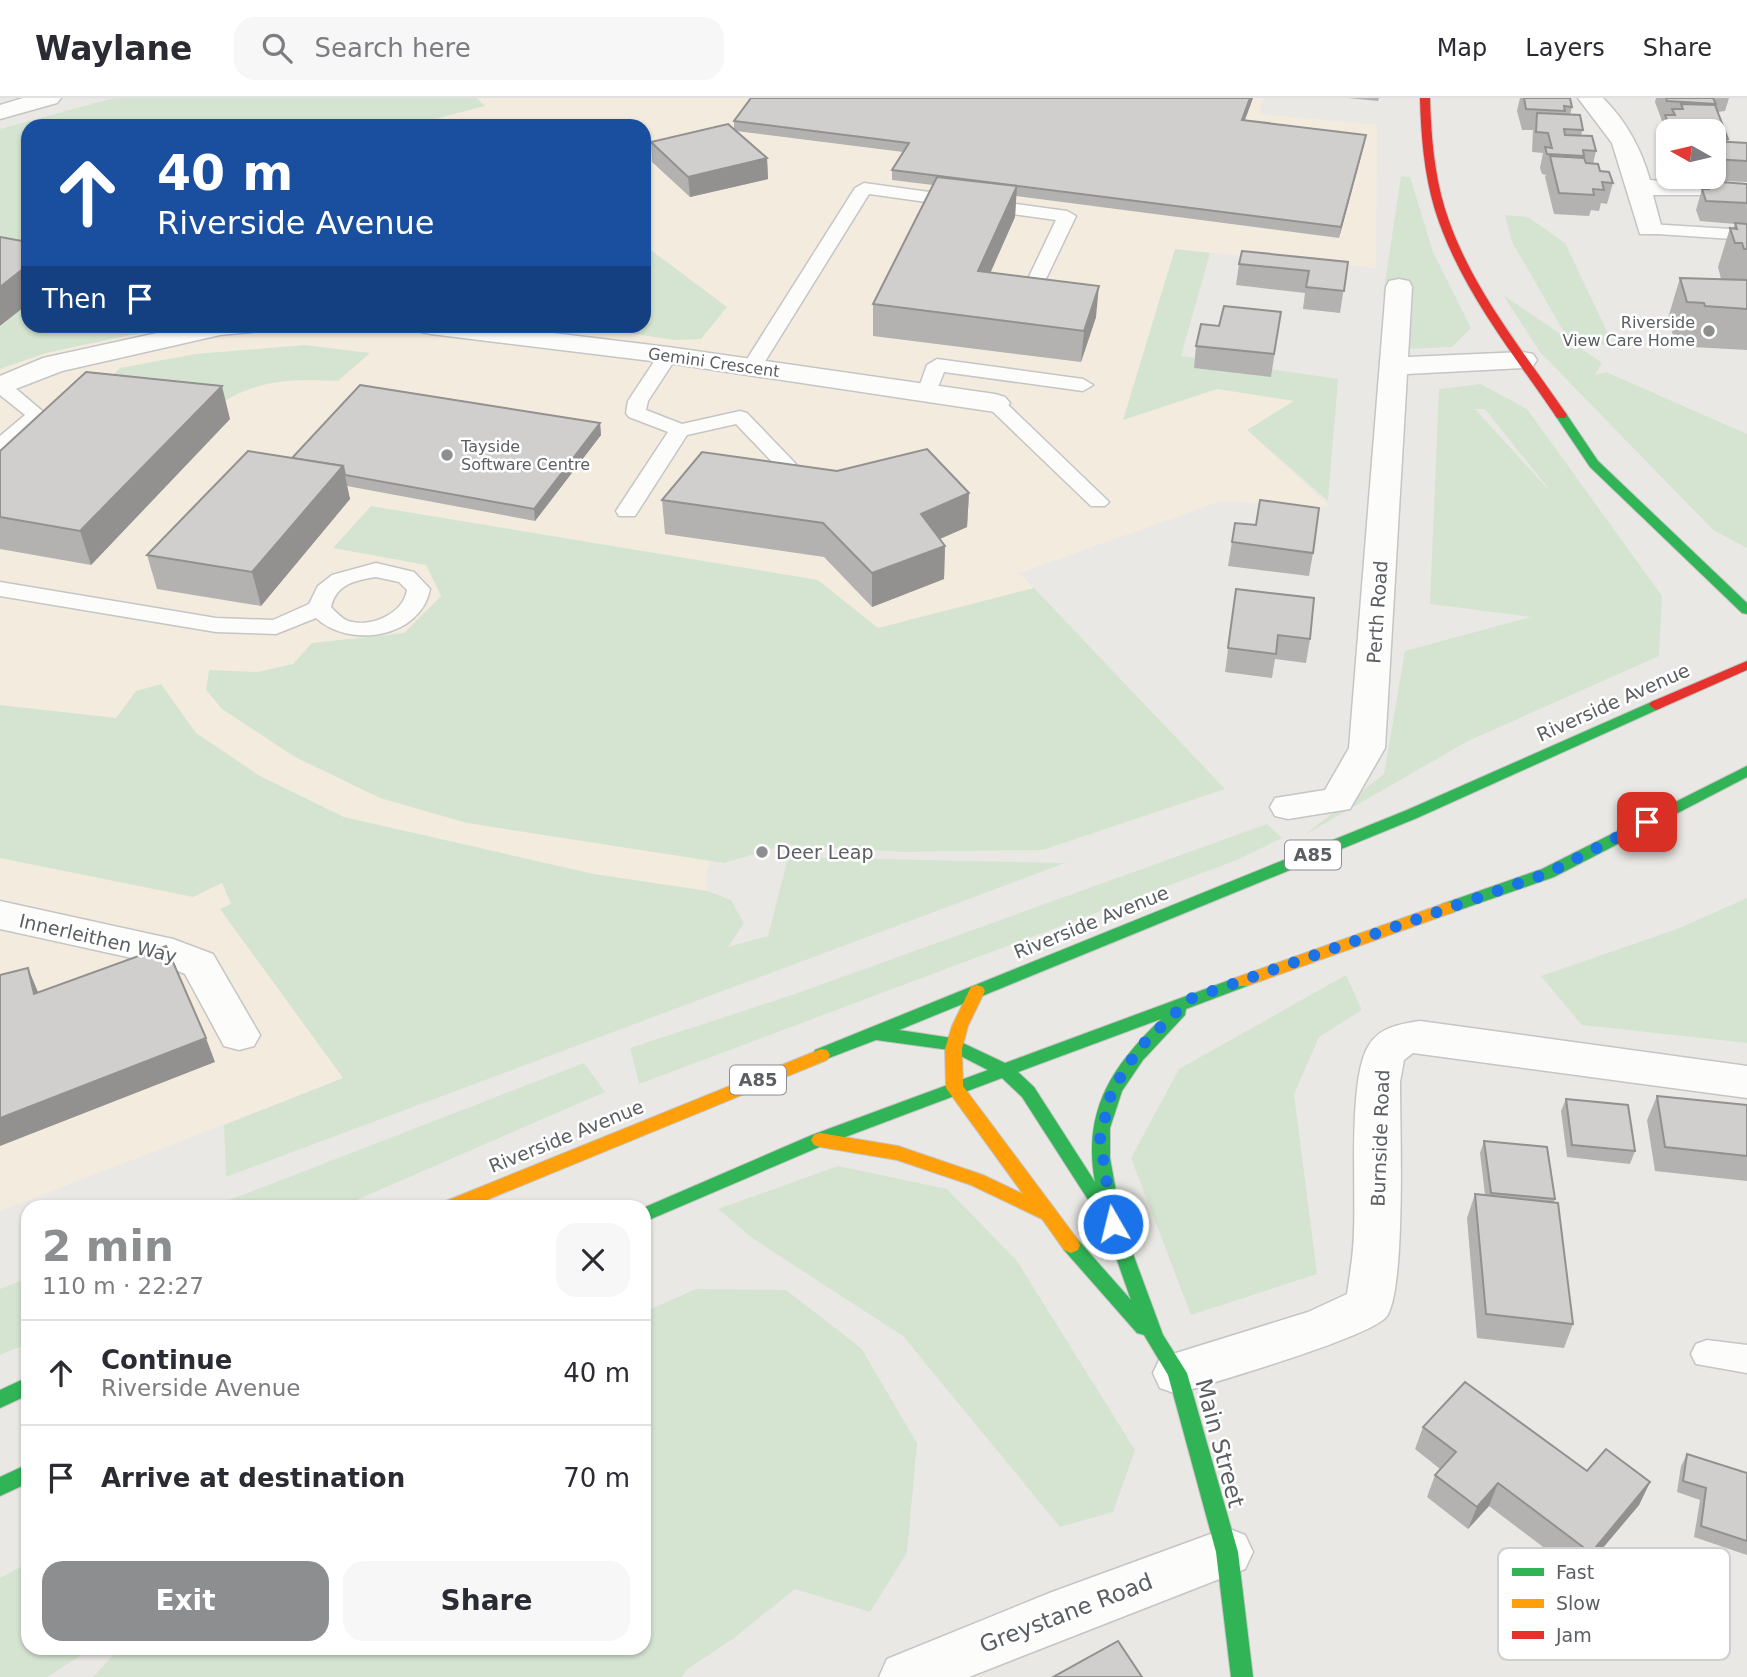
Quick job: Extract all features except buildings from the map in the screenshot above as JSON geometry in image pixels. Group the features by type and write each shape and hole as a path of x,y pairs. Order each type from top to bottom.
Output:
{"main road":[{"path":"1425,98 1427,150 1440,210 1468,276 1594,464 1747,610"},
{"name":"Riverside Avenue","path":"466,1200 1412,814 1747,665"},
{"path":"651,1211 818,1140 1190,999 1548,873 1747,771"},
{"path":"977,991 952,1044 948,1070 955,1088 1081,1259 1166,1356"},
{"path":"1113,1224 1100,1138 1112,1090 1140,1047 1190,999"},
{"name":"Main Street","path":"873,1033 952,1044 1004,1070 1028,1093 1113,1224 1166,1356 1227,1552 1242,1677"},
{"path":"818,1140 898,1153 977,1180 1048,1213"},
{"path":"0,1399 21,1390"},
{"path":"0,1487 21,1476"}],"street":[{"path":"0,112 50,98"},
{"path":"1563,100 1590,98 1611,118 1623,137 1649,229"},
{"path":"1638,187 1697,190"},
{"name":"Perth Road","path":"1288,807 1337,800 1367,748 1399,287"},
{"path":"0,386 53,364 193,333"},
{"name":"Gemini Crescent","path":"488,333 668,355 995,403"},
{"path":"1393,366 1523,360"},
{"name":"Innerleithen Way","path":"0,915 173,953 199,964 239,1035"},
{"name":"Burnside Road","path":"1166,1356 1320,1328 1369,1305 1377,1234 1379,1083 1385,1053 1401,1039 1420,1036 1746,1082"},
{"name":"Greystane Road","path":"906,1677 1052,1617 1227,1552"}],"lane":[{"path":"752,367 864,188 1067,216 1035,284"},
{"path":"1649,229 1747,235"},
{"path":"668,355 638,401 636,413 680,430 740,417 787,466"},
{"path":"927,393 937,365 1083,385"},
{"path":"0,386 37,415 0,447"},
{"path":"995,403 1098,502"},
{"path":"627,512 680,430"},
{"path":"0,589 216,625 276,627 319,608"},
{"path":"1707,1354 1747,1359"}],"shaded area":[{"path":"177,98 1263,98 1259,114 1377,125 1376,268 1175,249 1137,374 1337,398 1247,430 1330,507 1221,501 1019,573 1225,789 1043,850 903,852 786,845 724,863 711,861 705,877 708,890 731,900 744,923 28,1200 21,1200 21,1203 0,1211 0,148 21,142 21,333 651,333 651,119 99,119"}],"green space":[{"path":"114,98 477,98 485,106 435,119 37,119"},
{"path":"21,123 21,270 0,266 0,129"},
{"path":"1401,176 1410,177 1433,252 1471,328 1452,347 1408,349 1410,302 1383,296"},
{"path":"1505,215 1528,217 1565,243 1614,346 1569,340 1602,363 1595,375 1606,372 1747,434 1747,548 1713,530 1540,352 1503,295 1568,339 1512,242"},
{"path":"1175,249 1210,253 1181,356 1338,379 1328,501 1247,430 1294,401 1217,389 1123,420"},
{"path":"651,250 727,307 701,339 675,340 628,333 651,333"},
{"path":"21,310 21,333 140,333 46,353 0,369 0,327"},
{"path":"305,345 370,353 338,381 286,381 256,387 209,410 99,388 120,368 195,354"},
{"path":"1481,384 1527,409 1662,596 1659,656 1468,741 1303,836 1384,774 1405,651 1531,617 1430,604 1439,389","holes":["1475,409 1485,409 1548,488"]},
{"path":"371,506 818,580 878,628 1034,588 1225,789 1043,850 903,852 786,845 724,863 467,823 380,798 295,757 222,709 206,690 209,670 257,672 293,664 312,643 404,633 441,596 426,565 333,548"},
{"path":"161,684 196,733 260,776 344,817 594,874 708,891 731,900 744,923 728,947 768,936 788,857 1064,863 1198,813 226,1177 224,1125 343,1078 220,909 231,904 222,883 193,897 0,858 0,705 116,718 136,691"},
{"path":"1267,824 1282,838 1237,860 639,1084 630,1048 792,995"},
{"path":"1747,898 1747,1043 1582,1025 1541,976 1677,929"},
{"path":"1346,975 1362,1010 1319,1037 1294,1094 1317,1274 1191,1315 1131,1158 1179,1069"},
{"path":"584,1063 605,1092 356,1200 229,1200"},
{"path":"838,1166 947,1189 1017,1261 1135,1450 1113,1512 1060,1527 903,1336 755,1240 718,1209"},
{"path":"21,1281 21,1346 0,1355 0,1289"},
{"path":"696,1289 786,1290 861,1348 917,1443 907,1553 870,1612 795,1589 734,1638 686,1670 682,1677 93,1677 113,1655 651,1655 651,1309"},
{"path":"21,1567 21,1655 82,1655 47,1677 0,1677 0,1578"}],"traffic: fast":[{"path":"1561,415 1594,464 1747,610"},
{"path":"821,1055 1412,814 1656,705"},
{"path":"1448,908 1548,873 1747,771"},
{"path":"651,1212 818,1140 1241,982"},
{"path":"1113,1224 1100,1149 1106,1108 1124,1072 1150,1040 1179,1011"},
{"path":"873,1033 952,1044 1004,1070 1028,1092 1113,1224 1155,1338 1177,1373 1227,1552 1242,1677"},
{"path":"1071,1245 1144,1327"},
{"path":"0,1399 21,1389"},
{"path":"0,1487 21,1476"}],"traffic: slow":[{"path":"1241,982 1448,908"},
{"path":"977,991 960,1026 953,1049 952,1075 955,1088 1071,1245"},
{"path":"467,1200 821,1055"},
{"path":"820,1140 898,1153 977,1180 1048,1214"}],"traffic: jam":[{"path":"1425,98 1431,168 1436,195 1450,237 1462,264 1493,316 1561,415"},
{"path":"1656,705 1747,665"}],"place":[{"name":"Riverside View Care Home","path":"1709,331"},
{"name":"Tayside Software Centre","path":"447,455"},
{"name":"Deer Leap","path":"762,852"}],"route":[{"path":"1113,1224 1100,1138 1112,1090 1140,1047 1190,999 1548,873 1647,822"}]}
